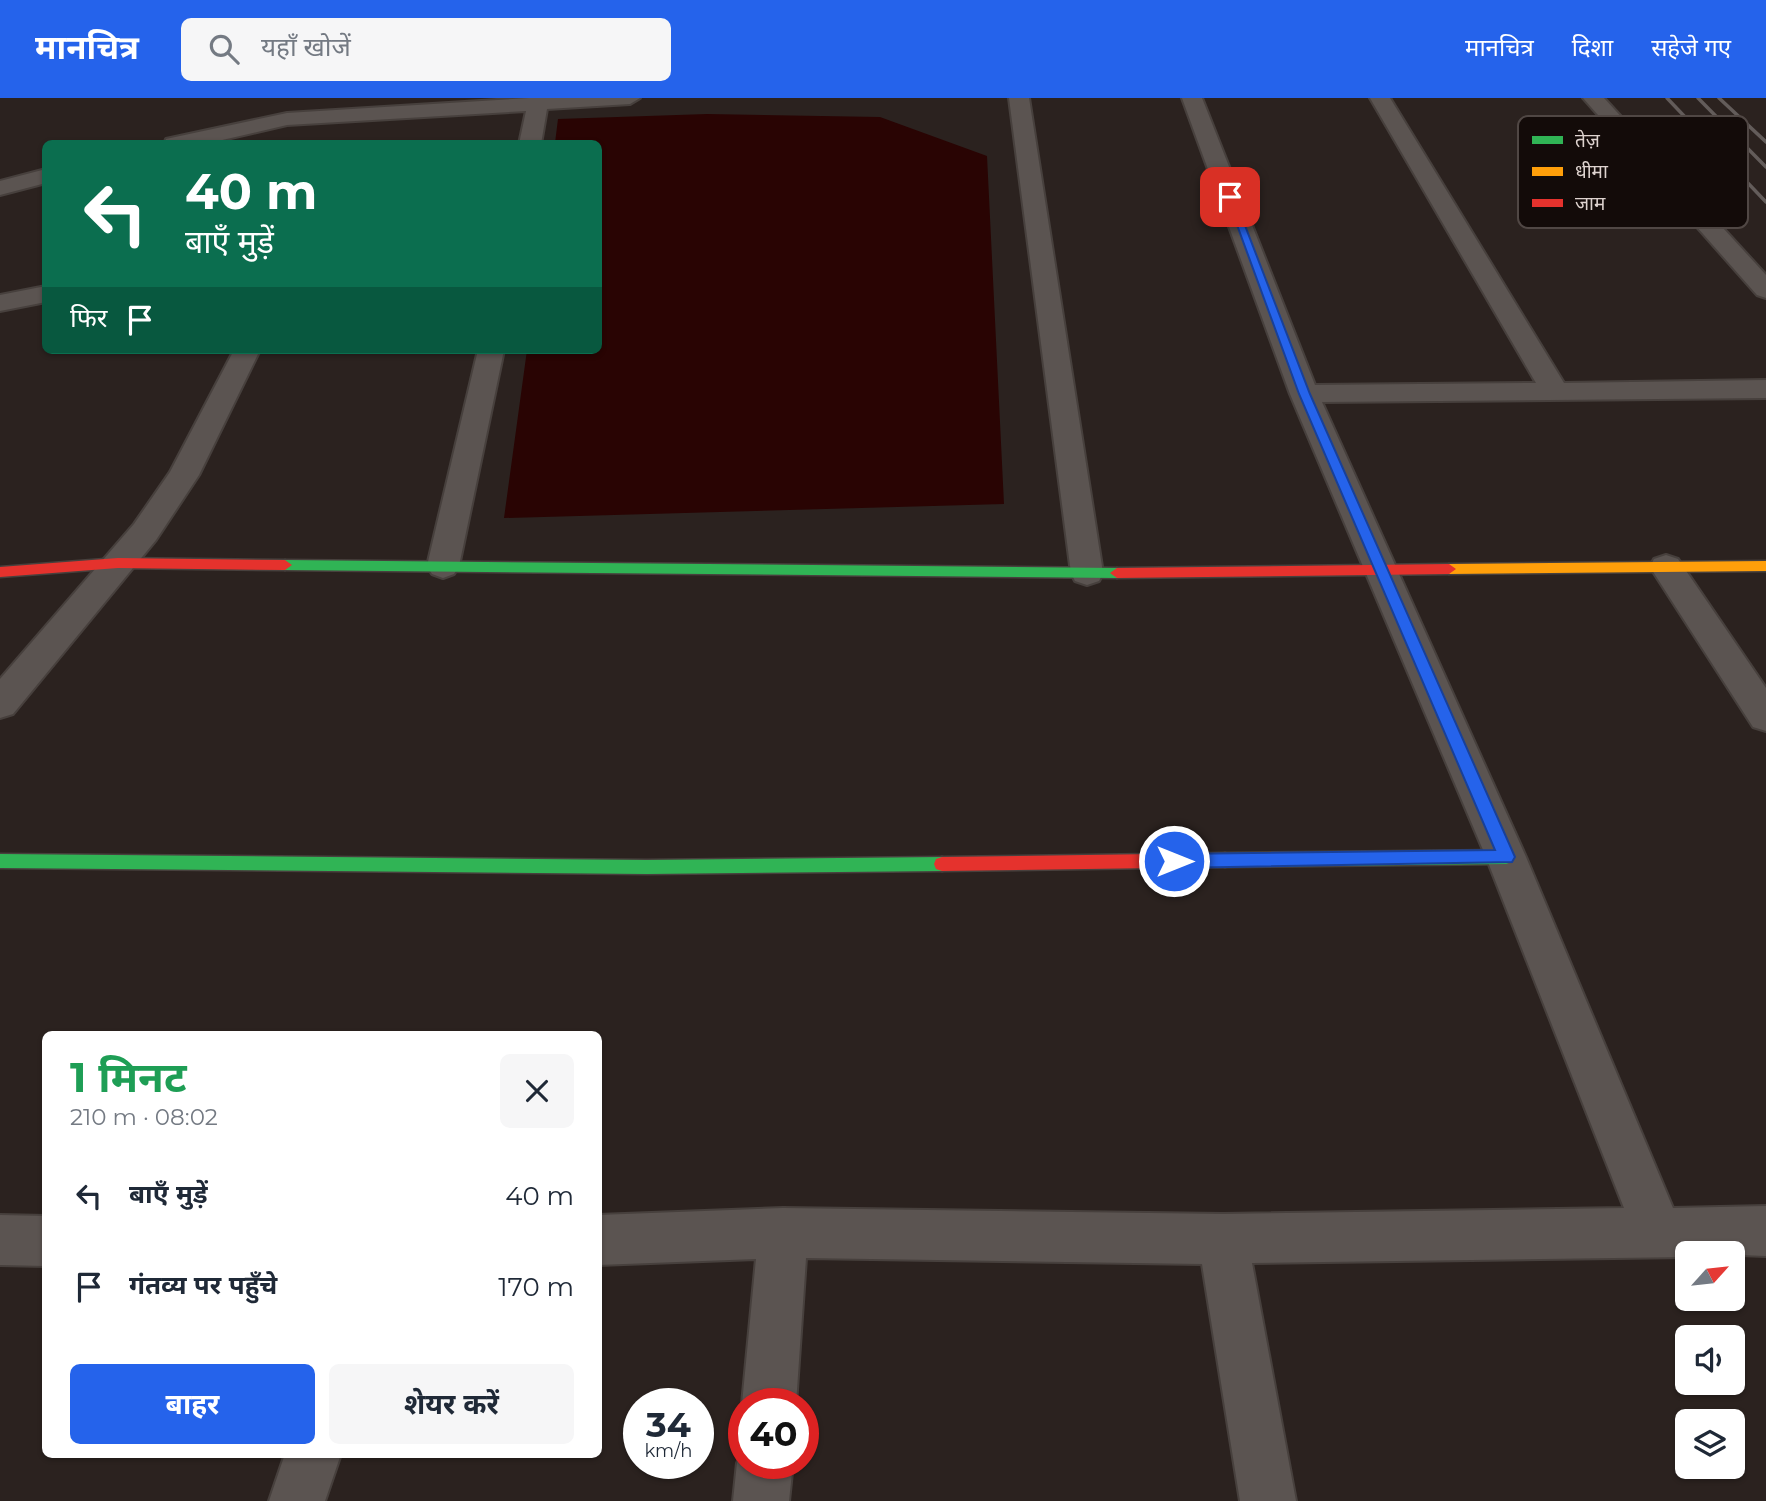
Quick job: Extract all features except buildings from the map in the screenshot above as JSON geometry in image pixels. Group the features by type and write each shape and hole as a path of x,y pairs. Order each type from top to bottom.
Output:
{"street":[{"path":"192,140 287,119 630,98"},
{"path":"1019,98 1087,573"},
{"path":"1192,98 1304,394 1383,568 1506,857 1658,1231"},
{"path":"1380,98 1555,391"},
{"path":"1593,98 1609,116"},
{"path":"531,140 538,104"},
{"path":"0,188 42,177"},
{"path":"1710,228 1766,290"},
{"path":"0,303 42,295"},
{"path":"0,704 145,532 184,475 245,354"},
{"path":"443,566 490,354"},
{"path":"1304,394 1766,389"},
{"path":"0,572 118,563 1087,573 1766,566"},
{"path":"1666,567 1766,717"},
{"path":"0,861 647,867 1506,857"},
{"path":"602,1240 783,1233 1223,1239 1766,1231"},
{"path":"770,1388 783,1233"},
{"path":"1223,1239 1268,1501"},
{"path":"0,1240 42,1241"},
{"path":"297,1501 312,1458"},
{"path":"761,1501 763,1479"}],"shaded area":[{"path":"707,114 880,117 987,156 1004,504 504,518 526,354 602,354 602,140 555,140 558,119"}],"railway":[{"path":"1667,98 1684,116"},
{"path":"1698,98 1716,116"},
{"path":"1719,98 1738,116"},
{"path":"1748,125 1766,142"},
{"path":"1748,149 1766,167"},
{"path":"1748,183 1766,202"}],"traffic: fast":[{"path":"285,565 1117,573"},
{"path":"1225,860 1506,857"},
{"path":"0,861 647,867 942,864"}],"traffic: slow":[{"path":"1449,569 1766,566"}],"traffic: jam":[{"path":"0,572 118,563 285,565"},
{"path":"1117,573 1449,569"},
{"path":"942,864 1225,860"}],"route":[{"path":"1174,861 1506,857 1383,568 1304,394 1230,197"}]}
